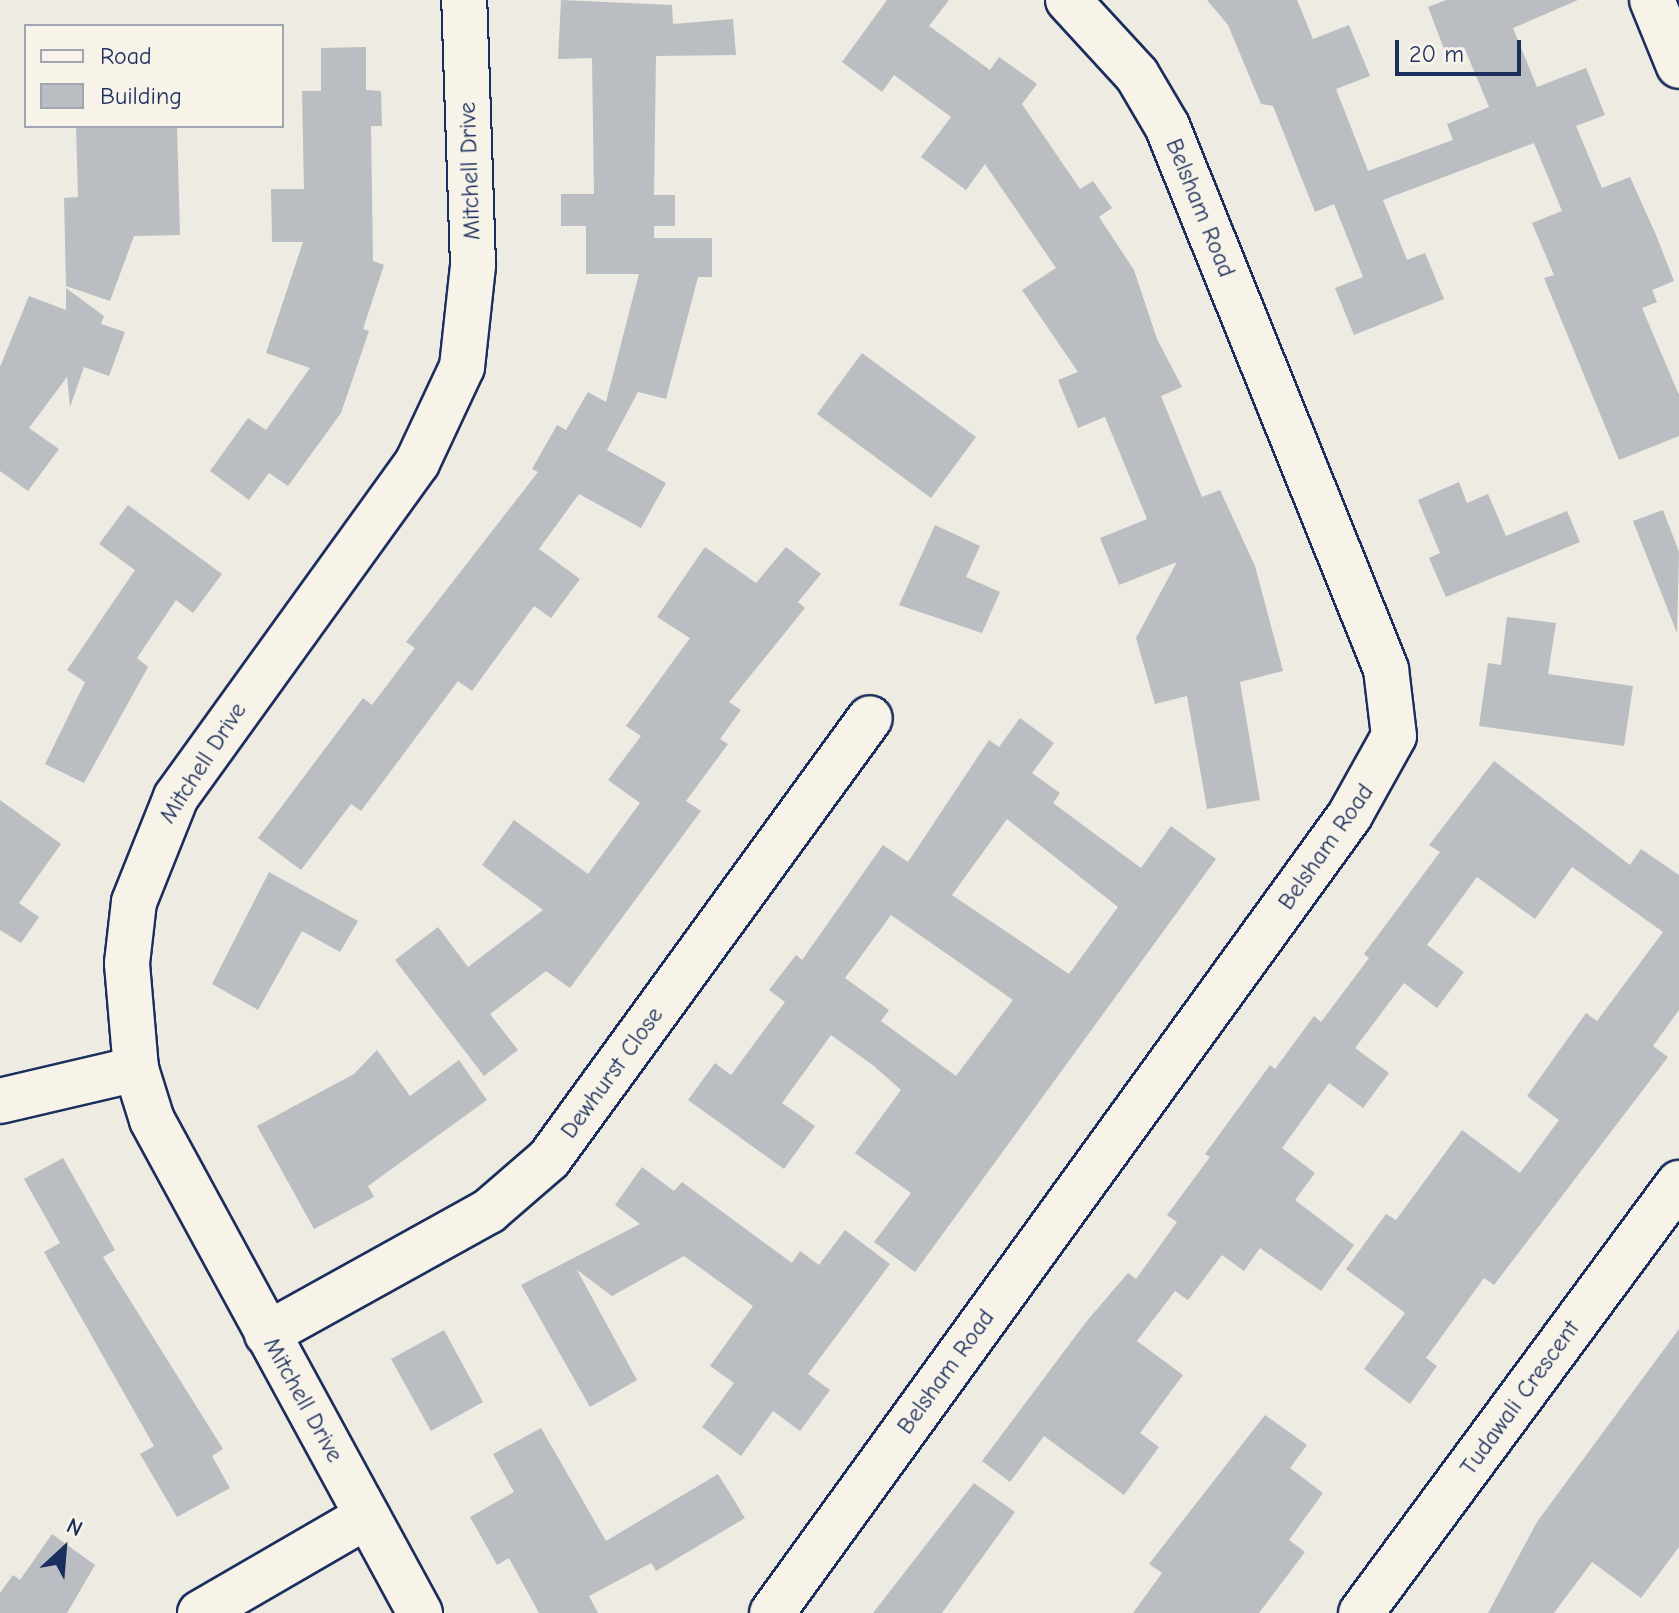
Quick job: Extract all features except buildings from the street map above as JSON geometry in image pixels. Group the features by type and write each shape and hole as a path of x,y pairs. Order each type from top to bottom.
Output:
{"street":[{"name":"Mitchell Drive","path":"420,1613 196,1211 136,1069 127,963 134,902 176,797 417,463 462,367 473,265 464,0"},
{"name":"Belsham Road","path":"772,1613 1350,815 1394,736 1386,669 1167,126 1137,75 1068,0"},
{"path":"1652,0 1679,66"},
{"name":"Dewhurst Close","path":"267,1334 489,1211 549,1159 870,718"},
{"path":"0,1101 136,1069"},
{"name":"Tudawali Crescent","path":"1361,1613 1679,1183"},
{"path":"200,1613 367,1516"}]}
